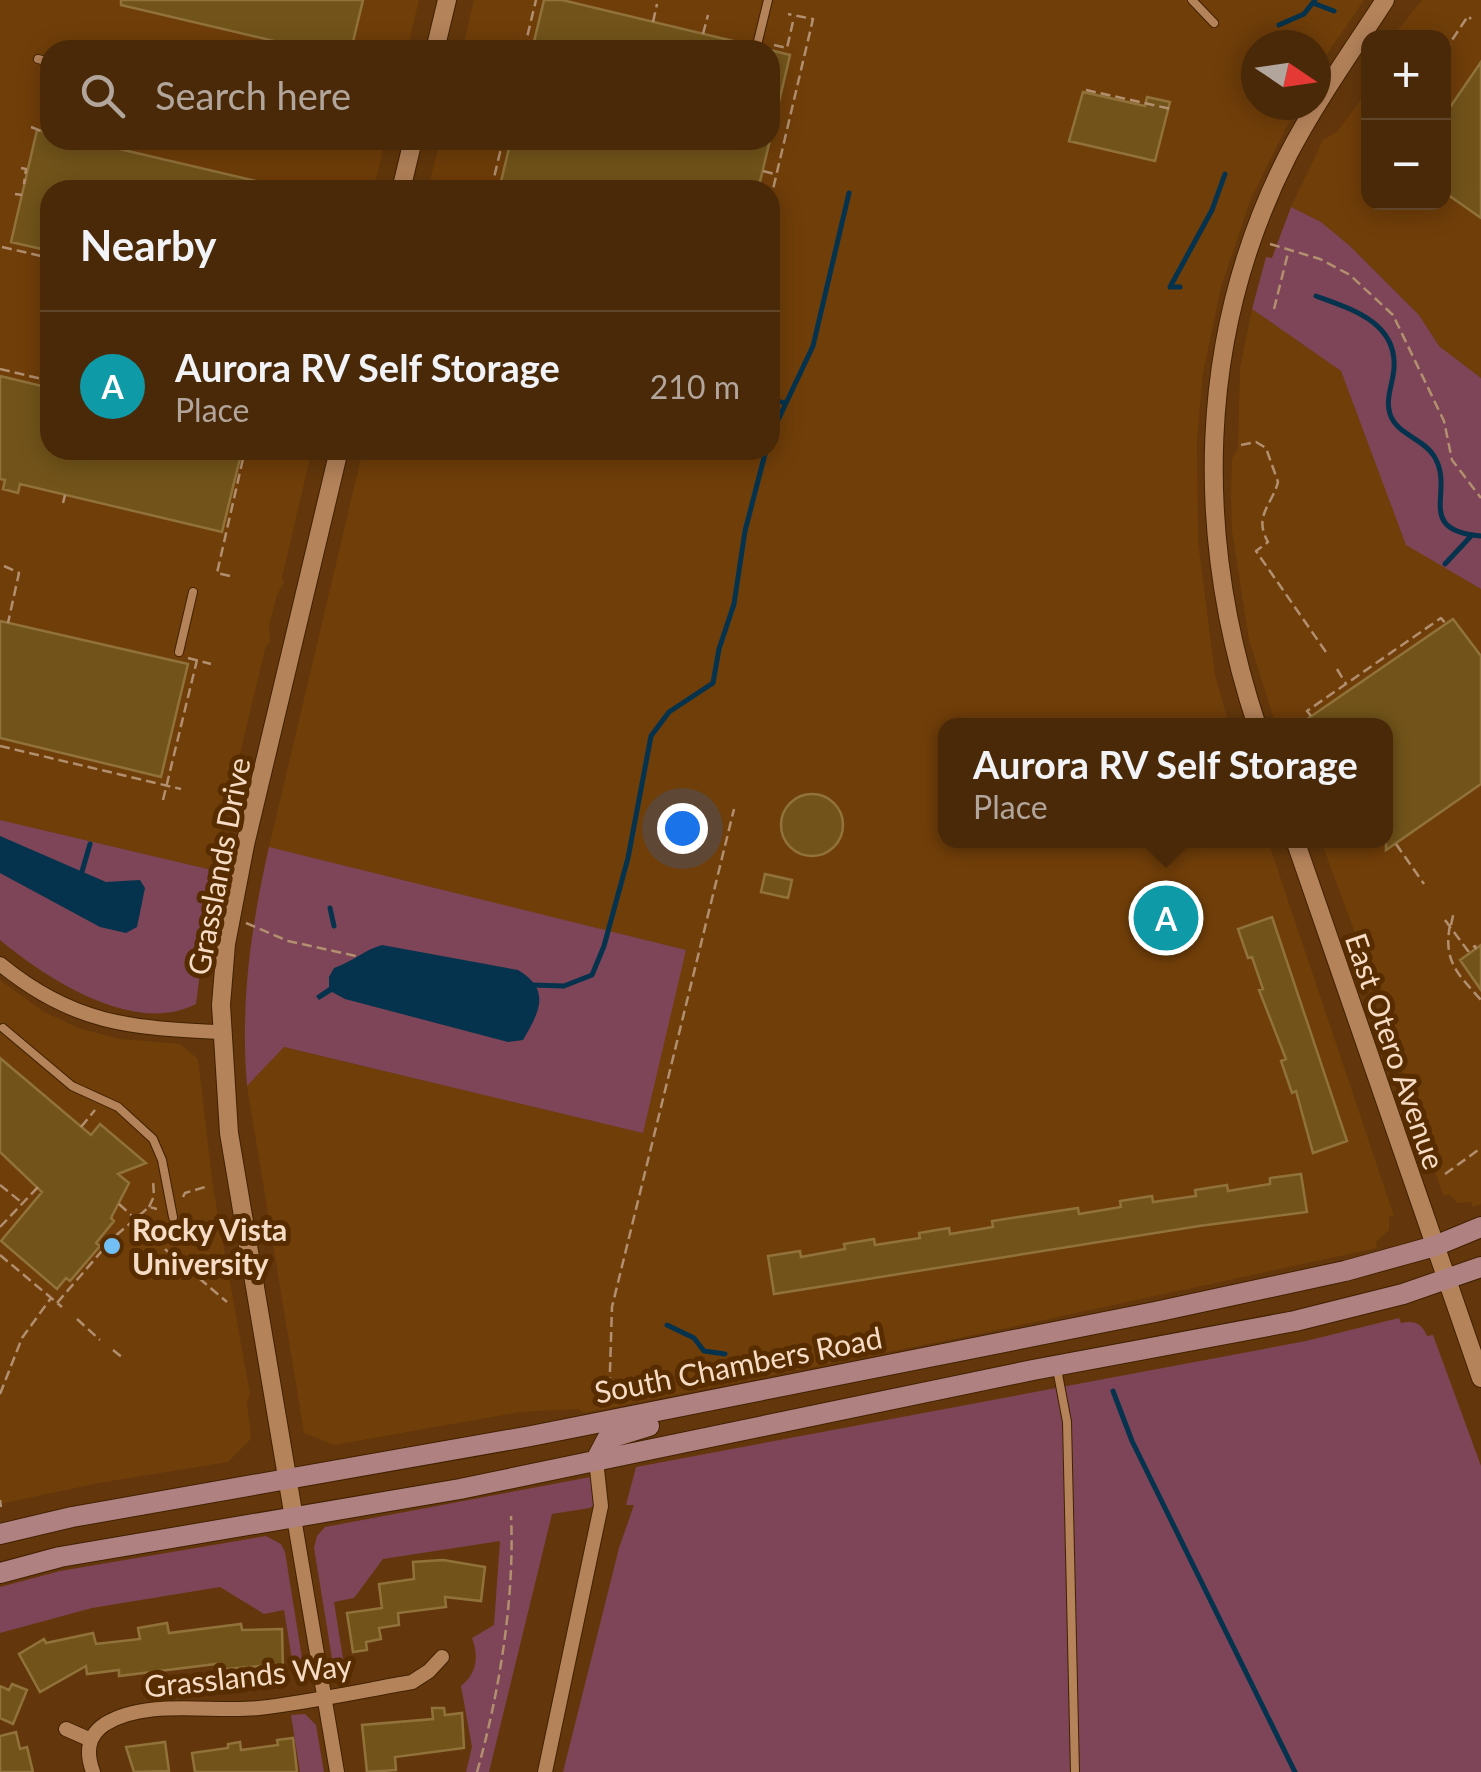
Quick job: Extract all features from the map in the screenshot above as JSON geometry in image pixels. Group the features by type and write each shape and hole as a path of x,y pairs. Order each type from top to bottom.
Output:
{"main road":[{"name":"South Chambers Road","path":"0,1534 110,1510 614,1420 1315,1278 1434,1246 1481,1227"},
{"path":"0,1573 60,1558 460,1489 1056,1365 1316,1316 1403,1294 1481,1267"},
{"path":"596,1460 606,1439 633,1429 697,1418 741,1395"}],"street":[{"path":"436,40 446,0"},
{"path":"1255,718 1226,610 1212,500 1218,391 1234,304 1254,238 1289,155 1385,0"},
{"path":"403,180 411,150"},
{"name":"Grasslands Drive","path":"337,1772 229,1133 220,1032 230,918 245,844 338,460"},
{"name":"East Otero Avenue","path":"1298,848 1481,1378"},
{"path":"0,964 52,1000 108,1022 220,1032"},
{"path":"544,1772 601,1506 596,1460"},
{"name":"Grasslands Way","path":"91,1740 110,1722 141,1713 187,1708 261,1708 412,1682 429,1672 442,1657"},
{"path":"66,1729 91,1740 88,1756 93,1772"}],"lane":[{"path":"758,40 768,0"},
{"path":"1192,0 1214,23"},
{"path":"179,652 193,592"},
{"path":"3,1028 72,1086 110,1102 153,1138 162,1160 172,1217"},
{"path":"1056,1365 1068,1422 1075,1772"}],"path":[{"path":"526,40 536,0"},
{"path":"653,22 657,4"},
{"path":"775,180 813,19 788,14"},
{"path":"703,34 708,15"},
{"path":"780,49 787,48 795,15"},
{"path":"1451,42 1468,16 1471,19"},
{"path":"530,26 537,28"},
{"path":"1086,90 1171,109"},
{"path":"31,126 40,130"},
{"path":"493,180 501,150"},
{"path":"21,168 26,169 24,184"},
{"path":"762,171 776,174"},
{"path":"15,194 22,195"},
{"path":"1254,238 1320,259 1350,275 1397,320 1444,421 1452,460 1481,498"},
{"path":"20,251 21,245"},
{"path":"2,247 40,256"},
{"path":"1274,310 1289,250"},
{"path":"0,368 40,378"},
{"path":"1241,446 1256,442 1266,448 1278,484 1262,516 1262,531 1268,542 1256,551 1328,654"},
{"path":"230,576 217,573 244,460"},
{"path":"62,503 65,495"},
{"path":"4,566 18,573 8,623"},
{"path":"1311,716 1307,711 1441,618 1446,624"},
{"path":"1400,647 1404,652"},
{"path":"163,800 196,660"},
{"path":"1337,669 1348,685"},
{"path":"0,746 181,789"},
{"path":"152,782 153,775"},
{"path":"614,1420 608,1396 612,1308 734,809"},
{"path":"1396,844 1424,884"},
{"path":"1454,912 1446,946 1449,960 1481,1000"},
{"path":"230,918 288,941 356,956"},
{"path":"1446,920 1468,952 1476,948"},
{"path":"81,1127 98,1109 85,1106"},
{"path":"1445,1174 1481,1148"},
{"path":"57,1303 134,1218 149,1207 154,1196 152,1176"},
{"path":"0,1185 21,1202"},
{"path":"0,1227 38,1186"},
{"path":"183,1198 185,1193 205,1187"},
{"path":"29,1194 36,1199"},
{"path":"119,1204 140,1223"},
{"path":"149,1207 157,1210"},
{"path":"0,1210 8,1217"},
{"path":"156,1236 166,1250 227,1302"},
{"path":"0,1255 62,1307"},
{"path":"0,1394 16,1350 52,1298"},
{"path":"77,1319 100,1340"},
{"path":"113,1350 123,1358"},
{"path":"0,1500 1,1507"},
{"path":"477,1772 504,1629 511,1516"}],"shaded area":[{"path":"0,0 419,0 409,40 40,40 40,150 383,150 376,180 40,180 40,460 310,460 284,582 269,625 270,642 266,645 212,870 0,820"},
{"path":"474,0 1364,0 1331,48 1331,30 1241,30 1241,120 1290,120 1250,201 1221,287 1203,373 1197,439 1198,542 1215,675 1227,718 938,718 938,848 1270,848 1394,1216 1389,1217 1389,1230 1376,1242 1377,1248 584,1413 578,1409 520,1412 334,1445 304,1433 247,1086 283,1047 643,1133 685,950 269,847 361,460 780,460 780,180 430,180 438,150 780,150 780,40 464,40"},
{"path":"1422,0 1481,0 1481,378 1439,346 1419,315 1350,246 1321,222 1291,207 1323,140 1337,132 1361,99 1361,210 1451,210 1451,30 1398,30"},
{"path":"1291,207 1321,222 1350,246 1419,315 1439,346 1481,378 1481,589 1406,545 1341,371 1252,309 1266,257 1272,258"},
{"path":"1252,309 1341,371 1406,544 1481,589 1481,1204 1473,1207 1471,1202 1458,1203 1442,1192 1394,1046 1395,1031 1376,974 1364,957 1324,848 1393,848 1393,718 1274,718 1249,640 1232,530 1232,459 1238,448 1240,368"},
{"path":"0,820 212,870 198,961 201,965 196,1004 172,1012 119,1008 66,986 0,940"},
{"path":"269,847 686,950 643,1133 284,1047 247,1086 245,1025 249,965"},
{"name":"Rocky Vista University","path":"0,980 43,1011 78,1028 120,1039 180,1044 198,1059 213,1187 250,1394 247,1401 251,1439 228,1462 0,1504"},
{"path":"1399,1318 1401,1323 1417,1324 1427,1336 1433,1335 1481,1466 1481,1772 563,1772 619,1548 634,1505 626,1505 636,1467 1306,1341"},
{"path":"596,1476 597,1502 590,1508 552,1514 489,1772 466,1772 472,1747 461,1686 475,1664 472,1638 494,1625 500,1541 383,1559 354,1598 334,1602 344,1665 337,1670 314,1548 325,1527"},
{"path":"266,1536 281,1544 285,1552 305,1677 294,1672 284,1610 264,1614 220,1587 92,1608 0,1633 0,1587 60,1571"},
{"path":"305,1714 316,1725 324,1772 300,1772 291,1715"}],"water":[{"path":"0,836 106,882 140,880 145,888 137,927 126,933 100,927 0,873"},
{"path":"382,945 518,970 539,993 538,1010 523,1040 508,1042 345,999 332,992 319,1000 316,996 329,987 334,968"}],"building":[{"path":"121,0 363,0 353,40 270,40 121,5"},
{"path":"544,0 562,0 729,40 534,40"},
{"path":"780,52 790,55 780,98"},
{"path":"1481,62 1481,218 1451,197 1451,106"},
{"path":"1083,92 1145,106 1147,97 1170,102 1155,161 1069,141"},
{"path":"37,130 40,150 124,150 252,180 40,180 40,249 11,242"},
{"path":"509,150 768,150 760,180 501,180"},
{"path":"0,376 40,386 40,460 240,460 222,532 20,484 18,493 3,489 5,480 0,479"},
{"path":"1453,619 1481,656 1481,784 1393,845 1393,718 1309,718"},
{"path":"0,621 188,664 161,777 0,738"},
{"path":"812,794 834,803 843,825 834,847 812,856 790,847 781,825 790,803"},
{"path":"765,874 792,880 788,898 761,892"},
{"path":"1183,893 1192,929 1148,940 1139,908 1172,900 1171,896"},
{"path":"1272,917 1347,1141 1313,1153 1296,1091 1292,1093 1281,1061 1286,1059 1259,990 1263,989 1238,929"},
{"path":"1481,945 1481,990 1460,960"},
{"path":"0,1058 91,1135 100,1124 146,1163 118,1174 129,1183 111,1218 114,1221 96,1243 100,1246 70,1281 66,1278 57,1289 1,1241 42,1192 0,1152"},
{"path":"1301,1174 1307,1212 774,1294 768,1256 800,1251 801,1257 874,1239 875,1245 920,1238 919,1233 949,1228 950,1234 993,1227 992,1221 1078,1208 1079,1214 1121,1207 1120,1201 1152,1196 1153,1202 1196,1196 1195,1190 1227,1185 1228,1191 1270,1184 1270,1178"},
{"path":"443,1560 485,1567 481,1601 445,1597 446,1607 398,1613 399,1625 379,1628 381,1639 366,1642 367,1650 353,1652 347,1613 382,1608 379,1584 414,1579 413,1562"},
{"path":"167,1623 169,1633 241,1624 242,1630 282,1629 283,1671 271,1671 271,1665 217,1670 216,1664 119,1676 119,1670 87,1674 86,1666 40,1692 19,1654 44,1639 46,1643 93,1633 96,1644 140,1639 138,1628"},
{"path":"12,1684 27,1690 13,1724 0,1718 0,1686 9,1690"},
{"path":"432,1708 444,1708 445,1715 462,1713 464,1748 395,1757 396,1770 367,1772 362,1725 433,1719"},
{"path":"16,1732 20,1749 27,1747 33,1772 0,1772 0,1736"},
{"path":"293,1738 297,1772 195,1772 192,1753 228,1748 228,1744 240,1742 241,1750 278,1745 277,1740"},
{"path":"165,1742 169,1771 134,1772 126,1747"}],"waterway":[{"path":"1279,25 1304,14 1315,0"},
{"path":"1313,3 1334,11"},
{"path":"1180,287 1170,287 1212,210 1225,174"},
{"path":"780,416 813,346 849,193"},
{"path":"1316,296 1357,312 1380,328 1388,339 1394,368 1389,397 1393,421 1434,456 1440,469 1440,507 1448,526 1481,536"},
{"path":"780,402 784,403"},
{"path":"532,985 564,986 592,975 628,858 651,736 669,712 713,683 734,604 745,531 763,460"},
{"path":"1445,564 1472,535"},
{"path":"81,875 90,844"},
{"path":"330,908 334,926"},
{"path":"667,1325 694,1338 704,1351 725,1354"},
{"path":"1113,1391 1132,1441 1295,1772"}],"place":[{"name":"Aurora RV Self Storage","path":"1166,918"},
{"name":"Rocky Vista University","path":"112,1246"}]}
